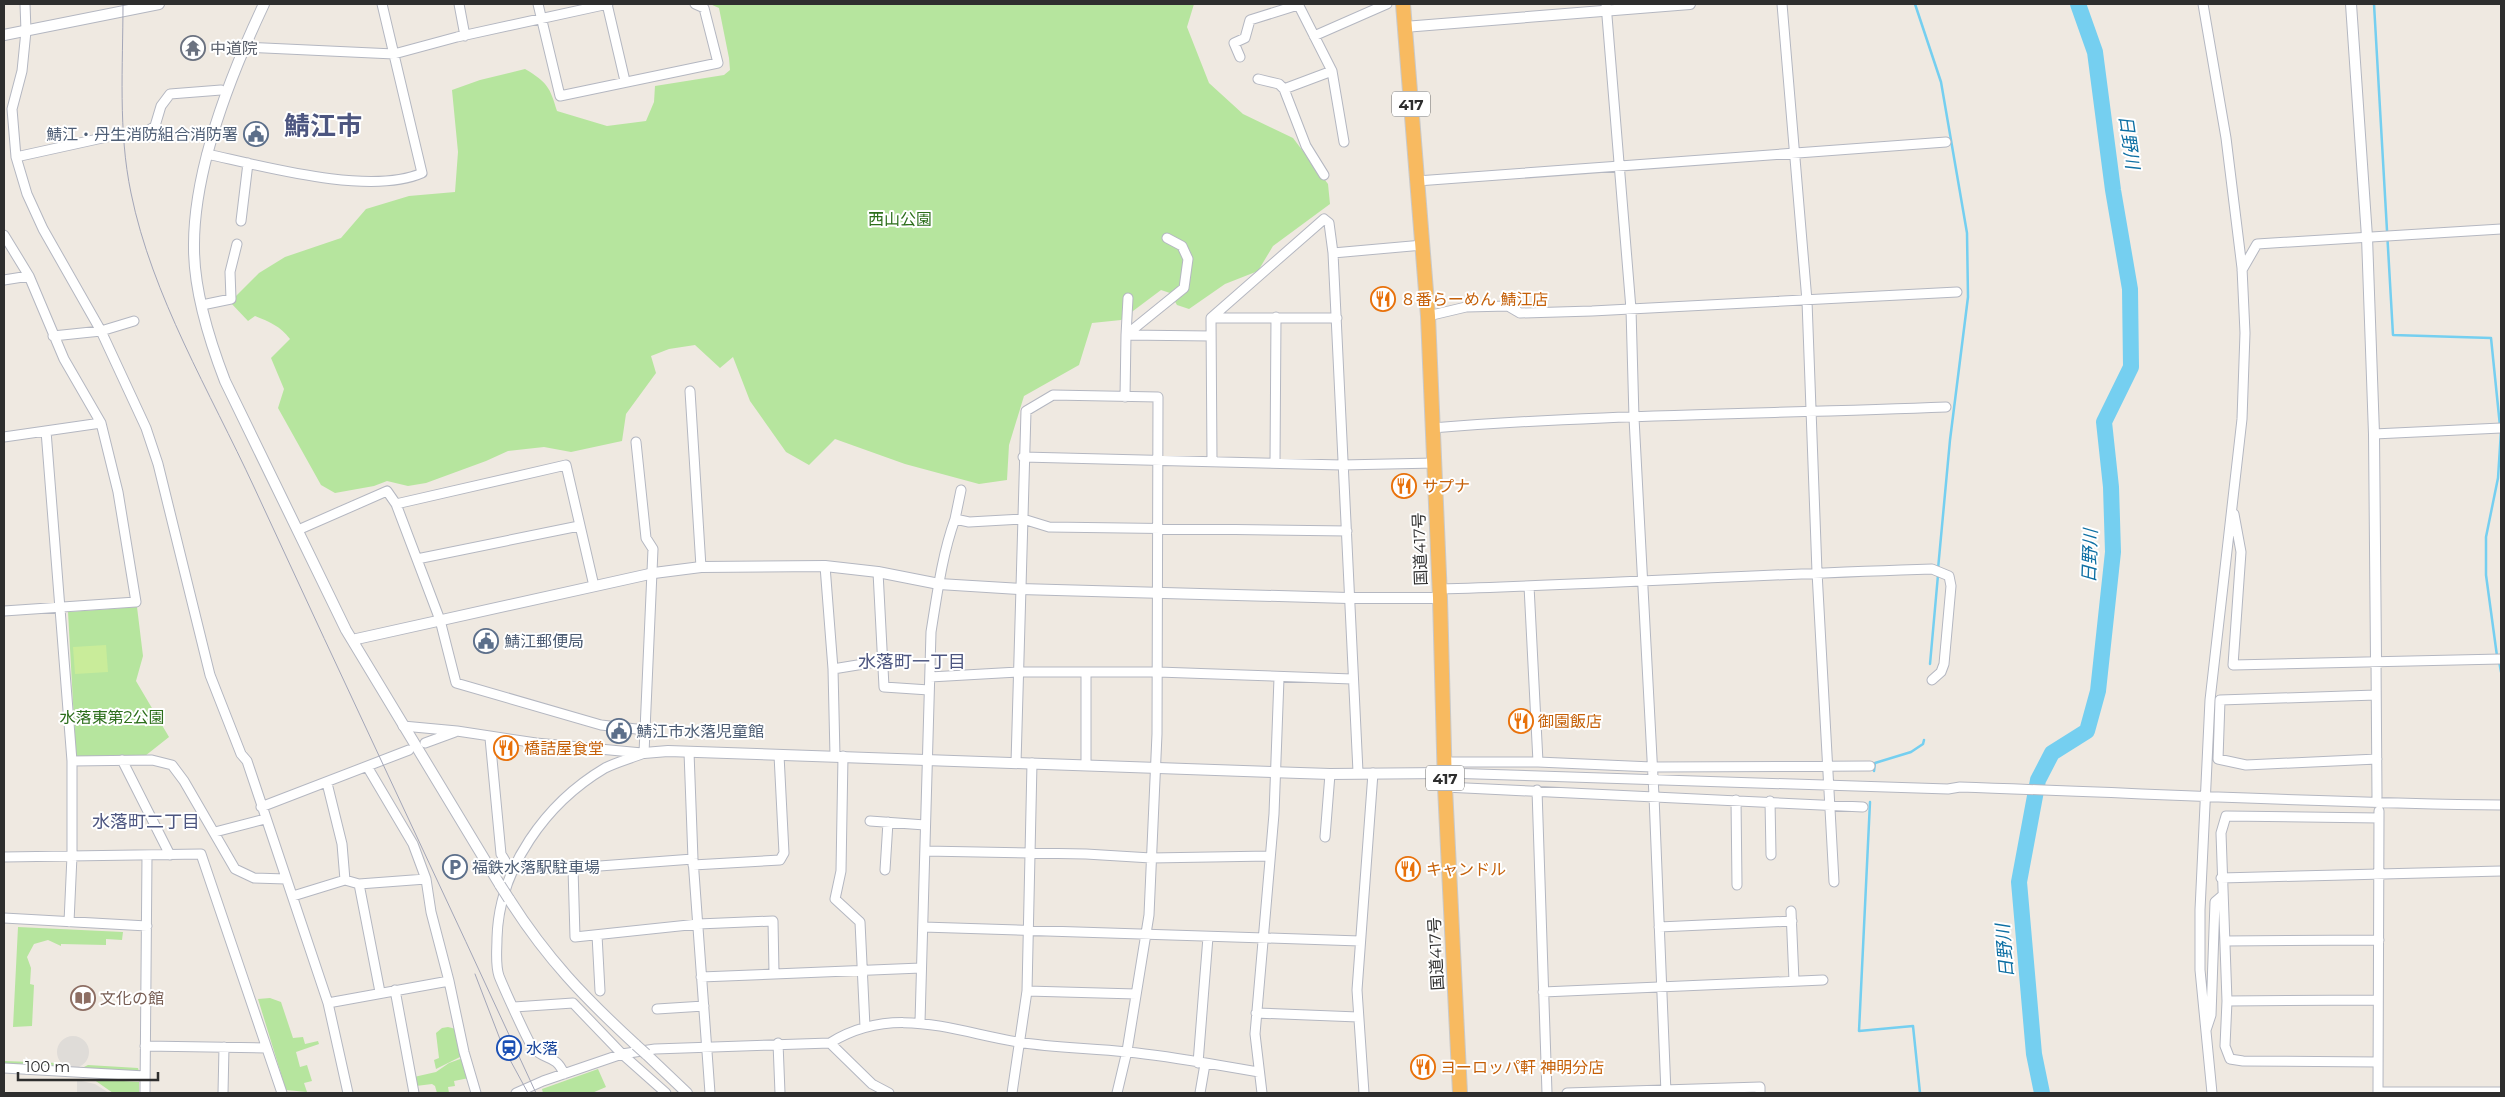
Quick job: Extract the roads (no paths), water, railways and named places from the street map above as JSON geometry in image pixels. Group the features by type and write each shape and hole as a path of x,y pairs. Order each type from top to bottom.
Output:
{"highway":[{"name":"国道417号","path":"1403,4 1428,316 1440,594 1445,774 1460,1093"}],"street":[{"path":"25,4 26,31 22,71 12,109 16,157 27,194 101,331 146,428 158,464 210,675 241,754 247,761 265,820 293,896 328,1003 340,1075 348,1093"},
{"path":"4,34 159,4"},
{"path":"264,4 244,47 207,154 198,200 194,248 202,305 212,347 225,381 352,640 508,899 539,944 567,978 687,1093"},
{"path":"207,154 330,179 406,180 422,173 382,4"},
{"path":"459,4 466,36"},
{"path":"538,4 560,96 718,63 704,8 695,4"},
{"path":"244,47 394,54 608,4 625,81"},
{"path":"1240,57 1234,43 1245,38 1250,20 1298,4 1332,71 1344,142"},
{"path":"1314,36 1387,4"},
{"path":"1404,26 1606,7 1690,4"},
{"path":"1782,4 1807,301 1807,350 1812,412 1817,572 1834,882"},
{"path":"2203,4 2226,138 2242,271 2245,333 2242,419 2210,700 2203,795 2200,970 2212,1093"},
{"path":"2351,4 2366,237 2374,434 2378,797"},
{"path":"1606,7 1632,309 1634,418 1654,796 1666,1092"},
{"path":"1284,89 1332,71"},
{"path":"1258,79 1279,84 1284,89 1306,146 1324,175"},
{"path":"16,157 116,135 142,134 156,126 161,106 170,94 221,90"},
{"path":"1417,181 1946,142"},
{"path":"241,221 248,163"},
{"path":"1212,461 1211,318 1324,219 1329,223 1337,318 1342,465 1347,531 1348,598 1358,772"},
{"path":"2242,271 2257,244 2501,229"},
{"path":"4,235 29,276 53,336 101,423 118,492 136,602 4,611"},
{"path":"1126,335 1184,288 1188,259 1182,246 1167,238"},
{"path":"202,305 230,299 230,272 237,244"},
{"path":"1333,254 1423,244"},
{"path":"4,280 29,276"},
{"path":"1428,316 1466,307 1508,306 1520,313 1807,301 1957,292"},
{"path":"1125,397 1128,298"},
{"path":"1276,317 1276,462"},
{"path":"1211,318 1337,318"},
{"path":"53,336 101,331 134,321"},
{"path":"1126,335 1211,336"},
{"path":"690,391 701,567"},
{"path":"1016,763 1020,672 1023,457 1026,412 1053,395 1158,397 1158,672 1156,767 1149,915 1127,1052 1117,1093"},
{"path":"1432,428 1726,412 1812,412 1946,407"},
{"path":"4,437 101,423"},
{"path":"2374,434 2501,428"},
{"path":"46,431 72,761 72,856 69,922"},
{"path":"636,442 646,538 653,549 654,573 647,655 644,753"},
{"path":"1023,457 1342,465 1435,463"},
{"path":"396,504 566,465 578,526 594,586"},
{"path":"920,1022 931,632 949,536 955,520 961,490"},
{"path":"298,530 387,491 396,504 440,620 456,682 601,725 645,730"},
{"path":"2232,506 2241,552 2233,665 2376,660 2406,662 2501,659"},
{"path":"955,520 970,522 1023,519 1049,527 1347,531"},
{"path":"417,559 578,526"},
{"path":"352,640 654,573 701,567 825,566 878,572 939,584 1020,589 1348,598 1440,594 1529,586 1642,583 1817,572 1932,569 1949,576 1951,586 1944,664 1941,672 1932,680"},
{"path":"825,566 839,756 841,871 835,900 860,922 865,1027"},
{"path":"878,572 884,687 930,690"},
{"path":"1529,586 1538,762"},
{"path":"833,669 882,661"},
{"path":"930,677 1020,672 1158,672 1279,678 1352,679"},
{"path":"1086,672 1086,764"},
{"path":"1262,1093 1255,1034 1276,772 1279,678"},
{"path":"2376,695 2220,700 2218,759 2246,765 2377,759"},
{"path":"403,726 457,731 490,738 644,753 689,752 839,756 1330,774 1358,772 1948,789 1960,787 2203,795 2319,802 2501,805"},
{"path":"425,743 457,731"},
{"path":"490,738 501,854 507,864 514,869 780,860 784,853 779,755"},
{"path":"261,808 368,768 409,750"},
{"path":"689,752 693,862 710,1093"},
{"path":"564,1074 556,1060 532,1047 500,978 497,966 498,915 514,869 527,843 544,820 573,790 606,768 644,753"},
{"path":"122,760 170,855"},
{"path":"72,761 152,760 172,766 215,832 236,869 254,878 286,879"},
{"path":"1445,774 1538,762 1652,767 1870,766"},
{"path":"1012,1093 1027,991 1032,763"},
{"path":"368,768 413,844 426,879 431,912 464,1052 476,1093"},
{"path":"1364,1093 1358,1017 1360,941 1373,773"},
{"path":"1325,837 1330,774"},
{"path":"1445,774 1537,790 1863,807"},
{"path":"327,782 342,844 345,880"},
{"path":"1537,790 1547,1093"},
{"path":"1736,800 1738,885"},
{"path":"1770,801 1772,855"},
{"path":"2378,1062 2244,1062 2230,1059 2225,1046 2227,1001 2221,878 2221,833 2226,816 2379,815 2378,1092 2501,1092"},
{"path":"215,832 265,820"},
{"path":"870,820 925,825"},
{"path":"885,870 888,822"},
{"path":"925,851 1152,858 1270,856"},
{"path":"4,857 201,854 266,1048 285,1093"},
{"path":"145,1093 147,856"},
{"path":"573,868 575,937 698,924 773,921 774,973"},
{"path":"2221,878 2501,871"},
{"path":"293,896 345,880 359,884 426,879"},
{"path":"359,884 380,992"},
{"path":"2205,1032 2211,1016 2215,902 2222,896"},
{"path":"1791,911 1794,982"},
{"path":"4,918 147,926"},
{"path":"1659,927 1792,921"},
{"path":"923,927 1145,936 1360,941"},
{"path":"597,935 600,991"},
{"path":"1200,1093 1208,937"},
{"path":"2225,941 2379,940"},
{"path":"702,977 921,968"},
{"path":"1543,992 1823,980"},
{"path":"328,1003 380,992 449,982"},
{"path":"395,990 414,1093"},
{"path":"1027,991 1136,994"},
{"path":"2227,1001 2378,1000"},
{"path":"514,1008 573,1003 622,1054 666,1093"},
{"path":"657,1009 704,1006"},
{"path":"1256,1013 1358,1017"},
{"path":"516,1093 622,1054 650,1050 778,1043 830,1043 865,1027 877,1024 920,1022 950,1026 1018,1042 1127,1052 1258,1072"},
{"path":"778,1043 780,1093"},
{"path":"830,1043 866,1078 889,1093"},
{"path":"145,1046 266,1048"},
{"path":"223,1093 224,1047"},
{"path":"4,1068 145,1076"},
{"path":"1567,1093 1666,1092 1760,1087 1760,1093"}],"waterway":[{"path":"1915,4 1941,82 1967,233 1968,297 1950,440 1938,569"},
{"name":"日野川","path":"2042,1093 2034,1054 2019,882 2038,780 2052,753 2087,731 2098,691 2113,552 2111,487 2104,422 2131,367 2130,289 2113,190 2095,52 2078,4"},
{"path":"2374,4 2393,335 2491,338 2500,426"},
{"path":"2497,656 2486,575 2486,537 2498,478 2501,431"},
{"path":"1930,664 1938,575"},
{"path":"2499,661 2501,672"},
{"path":"1874,771 1875,763 1911,752 1923,744 1924,740"},
{"path":"1870,802 1859,1031 1913,1026 1920,1093"}],"tram line":[{"path":"123,4 122,98 124,146 131,193 153,269 184,343 254,487 536,1093"},
{"path":"475,974 503,1047 528,1093"}],"place":[{"name":"中道院","path":"193,48"},
{"name":"鯖江・丹生消防組合消防署","path":"256,134"},
{"name":"８番らーめん 鯖江店","path":"1383,299"},
{"name":"サプナ","path":"1404,486"},
{"name":"鯖江郵便局","path":"486,641"},
{"name":"御園飯店","path":"1521,721"},
{"name":"鯖江市水落児童館","path":"619,731"},
{"name":"橋詰屋食堂","path":"506,748"},
{"name":"福鉄水落駅駐車場","path":"455,867"},
{"name":"キャンドル","path":"1408,869"},
{"name":"文化の館","path":"83,998"},
{"name":"水落","path":"509,1048"},
{"name":"ヨーロッパ軒 神明分店","path":"1423,1067"}],"district":[{"name":"鯖江市","path":"323,126"},
{"name":"水落町一丁目","path":"912,662"},
{"name":"水落町二丁目","path":"146,822"}],"park label":[{"name":"西山公園","path":"900,219"},
{"name":"水落東第2公園","path":"112,717"}]}
